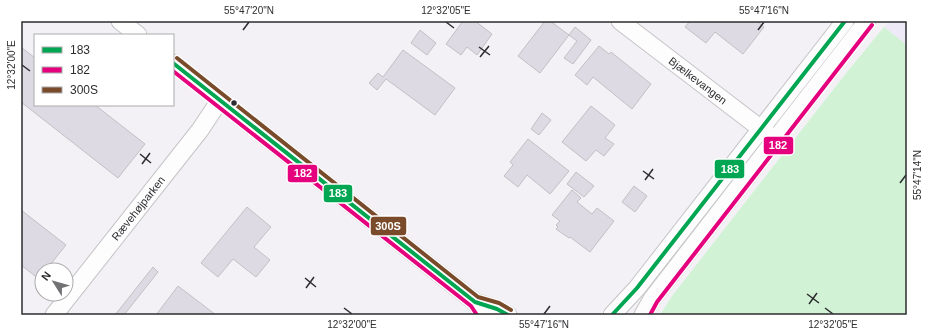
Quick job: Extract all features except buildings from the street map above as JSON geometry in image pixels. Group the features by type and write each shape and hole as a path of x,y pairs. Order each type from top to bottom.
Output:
{"street":[{"path":"120,21 137,34"},
{"name":"Bjælkevangen","path":"620,21 775,139"},
{"path":"612,315 637,288 845,21"},
{"path":"642,315 775,139 867,21"},
{"path":"174,64 480,309 497,309 508,315"},
{"name":"Rævehøjparken","path":"54,315 200,130 220,100"}],"shaded area":[{"path":"889,21 907,21 907,45 884,27"}],"green space":[{"path":"884,27 907,45 907,315 660,315 672,296 847,72"}],"transit line":[{"name":"183","path":"612,315 637,288 845,21"},
{"name":"182","path":"650,315 657,302 872,25"},
{"name":"300S","path":"177,58 478,297 499,303 511,310"},
{"name":"183","path":"174,64 475,302 497,309 508,315"},
{"name":"182","path":"174,72 471,306 477,315"}]}
